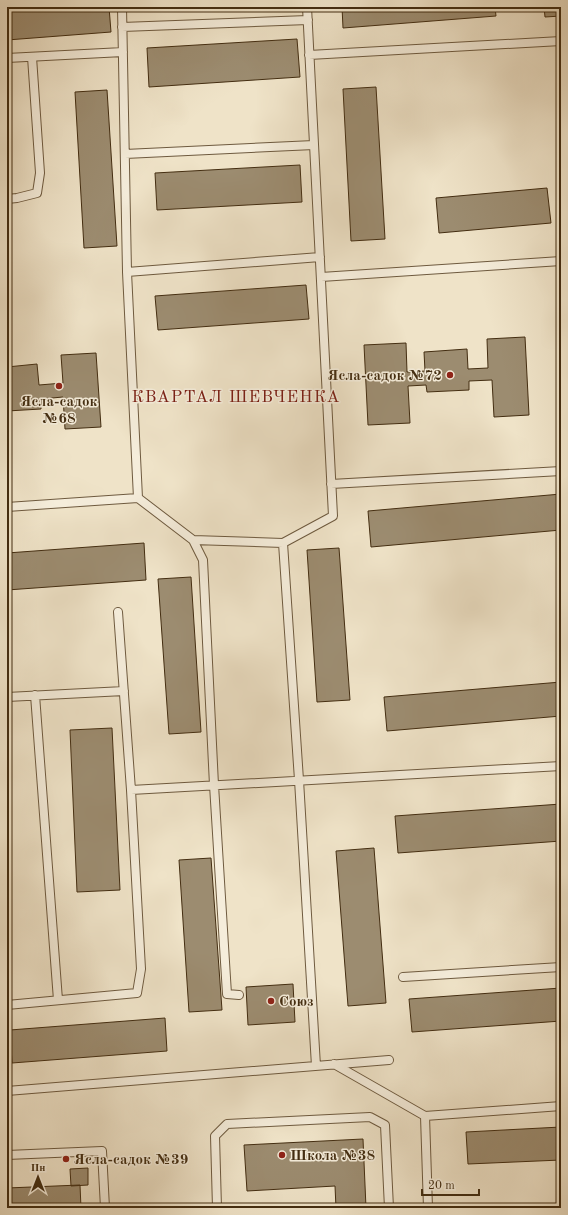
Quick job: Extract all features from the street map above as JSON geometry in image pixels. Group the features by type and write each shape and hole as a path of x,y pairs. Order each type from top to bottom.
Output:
{"lane":[{"path":"122,7 127,272 138,498"},
{"path":"193,540 282,543 333,516 307,7"},
{"path":"122,27 308,20"},
{"path":"309,55 561,41"},
{"path":"7,58 123,52"},
{"path":"7,198 17,198 37,193 40,173 32,57"},
{"path":"125,154 314,145"},
{"path":"127,272 320,257"},
{"path":"321,278 561,261"},
{"path":"331,484 561,471"},
{"path":"7,507 138,498 193,540 203,560 214,785 227,994 239,995"},
{"path":"282,543 299,780 316,1066"},
{"path":"7,1005 137,993 141,969 131,790 118,612"},
{"path":"7,697 124,691"},
{"path":"36,695 58,1000"},
{"path":"131,790 561,766"},
{"path":"403,978 561,968"},
{"path":"7,1091 389,1060"},
{"path":"334,1064 425,1116 561,1106"},
{"path":"425,1116 428,1208"},
{"path":"217,1208 215,1136 227,1124 370,1117 385,1125 389,1208"},
{"path":"7,1155 102,1151 105,1208"}],"building":[{"path":"7,7 109,7 111,32 7,40"},
{"path":"342,7 495,7 496,16 343,28"},
{"path":"544,7 561,7 561,16 545,17"},
{"path":"297,39 300,77 149,87 147,48"},
{"path":"376,87 385,239 351,241 343,89"},
{"path":"107,90 117,246 84,248 75,92"},
{"path":"300,165 302,202 157,210 155,173"},
{"path":"547,188 551,223 439,233 436,198"},
{"path":"7,215 11,253 7,253"},
{"path":"306,285 309,319 158,330 155,296"},
{"path":"525,337 529,415 494,417 492,380 469,381 469,390 427,392 426,385 408,386 410,423 368,425 364,345 406,343 407,372 425,371 424,352 467,349 468,369 488,368 487,339"},
{"path":"96,353 101,427 65,429 63,397 41,399 41,409 7,411 7,367 37,364 39,385 63,383 61,355"},
{"path":"561,494 561,530 371,547 368,511"},
{"path":"144,543 146,580 7,590 7,553"},
{"path":"339,548 350,700 317,702 307,550"},
{"path":"191,577 201,732 169,734 158,579"},
{"path":"561,682 561,716 387,731 384,697"},
{"path":"112,728 120,890 77,892 70,730"},
{"path":"561,804 561,841 398,853 395,816"},
{"path":"374,848 386,1003 348,1006 336,851"},
{"path":"211,858 222,1010 189,1012 179,860"},
{"path":"293,984 295,1022 248,1025 246,987"},
{"path":"561,988 561,1021 412,1032 409,999"},
{"path":"165,1018 167,1051 12,1063 10,1030"},
{"path":"561,1127 561,1160 468,1164 466,1132"},
{"path":"363,1139 366,1208 336,1208 335,1186 247,1191 244,1145"},
{"path":"88,1168 88,1185 71,1186 70,1169"},
{"path":"80,1185 81,1208 7,1208 7,1188"}],"place":[{"name":"Ясла-садок №72","path":"450,375"},
{"name":"Ясла-садок №68","path":"59,386"},
{"name":"Союз","path":"271,1001"},
{"name":"Школа №38","path":"282,1155"},
{"name":"Ясла-садок №39","path":"66,1159"}],"district":[{"name":"КВАРТАЛ ШЕВЧЕНКА","path":"236,396"}]}
